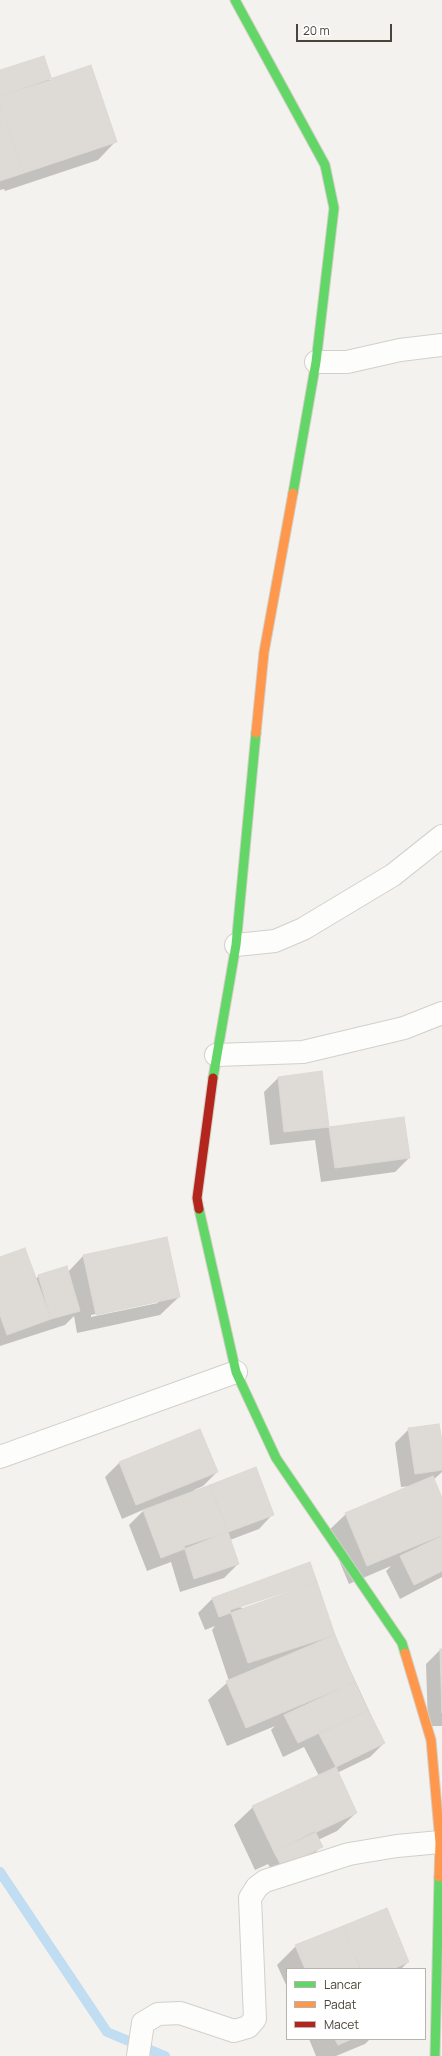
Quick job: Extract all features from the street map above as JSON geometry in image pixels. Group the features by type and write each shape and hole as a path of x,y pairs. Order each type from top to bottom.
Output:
{"street":[{"path":"235,0 325,165 334,208 316,362 264,652 236,945 216,1055 197,1198 236,1372 276,1458 402,1643 431,1740 440,1842 435,2056"},
{"path":"316,362 347,362 400,350 442,345"},
{"path":"236,945 275,941 303,929 393,875 442,836"},
{"path":"216,1055 303,1052 404,1028 442,1013"},
{"path":"0,1457 236,1372"},
{"path":"138,2056 143,2023 158,2014 180,2013 234,2031 248,2027 255,2019 250,1898 257,1887 266,1881 349,1854 397,1846 440,1842"}],"building":[{"path":"44,56 52,80 0,96 0,70"},
{"path":"91,65 117,142 24,173 0,104 0,96"},
{"path":"0,104 24,173 0,181"},
{"path":"322,1071 329,1127 284,1132 278,1077"},
{"path":"404,1117 410,1158 335,1168 329,1127"},
{"path":"167,1237 180,1297 96,1315 83,1255"},
{"path":"25,1248 51,1319 7,1335 0,1315 0,1257"},
{"path":"67,1266 80,1311 51,1319 38,1275"},
{"path":"439,1424 442,1441 442,1470 415,1474 408,1428"},
{"path":"200,1429 218,1472 136,1505 119,1462"},
{"path":"256,1467 274,1515 228,1532 210,1485"},
{"path":"433,1476 442,1498 442,1535 367,1566 345,1513"},
{"path":"210,1485 228,1532 161,1558 143,1510"},
{"path":"228,1532 239,1564 194,1579 184,1546"},
{"path":"442,1536 442,1571 414,1585 400,1556"},
{"path":"310,1562 317,1582 219,1617 212,1598"},
{"path":"317,1582 335,1635 248,1663 230,1610"},
{"path":"335,1635 355,1682 246,1728 226,1681"},
{"path":"440,1649 442,1649 442,1713"},
{"path":"355,1682 368,1710 298,1743 284,1715"},
{"path":"368,1710 385,1743 336,1767 319,1734"},
{"path":"336,1767 357,1813 274,1852 252,1806"},
{"path":"315,1831 323,1847 282,1867 274,1852"},
{"path":"387,1908 409,1962 395,1968 360,1968 343,1926"},
{"path":"343,1926 361,1968 305,1968 295,1945"},
{"path":"336,2040 350,2040 338,2045"}],"waterway":[{"path":"0,1872 107,2032 165,2056"}],"traffic: fast":[{"path":"235,0 325,165 334,208 316,362 293,493"},
{"path":"213,1078 236,945 256,733"},
{"path":"199,1209 236,1372 276,1458 402,1643 405,1653"},
{"path":"435,2056 439,1877"}],"traffic: slow":[{"path":"256,733 264,652 293,493"},
{"path":"405,1653 431,1740 440,1842 439,1877"}],"traffic: jam":[{"path":"199,1209 197,1198 213,1078"}]}
